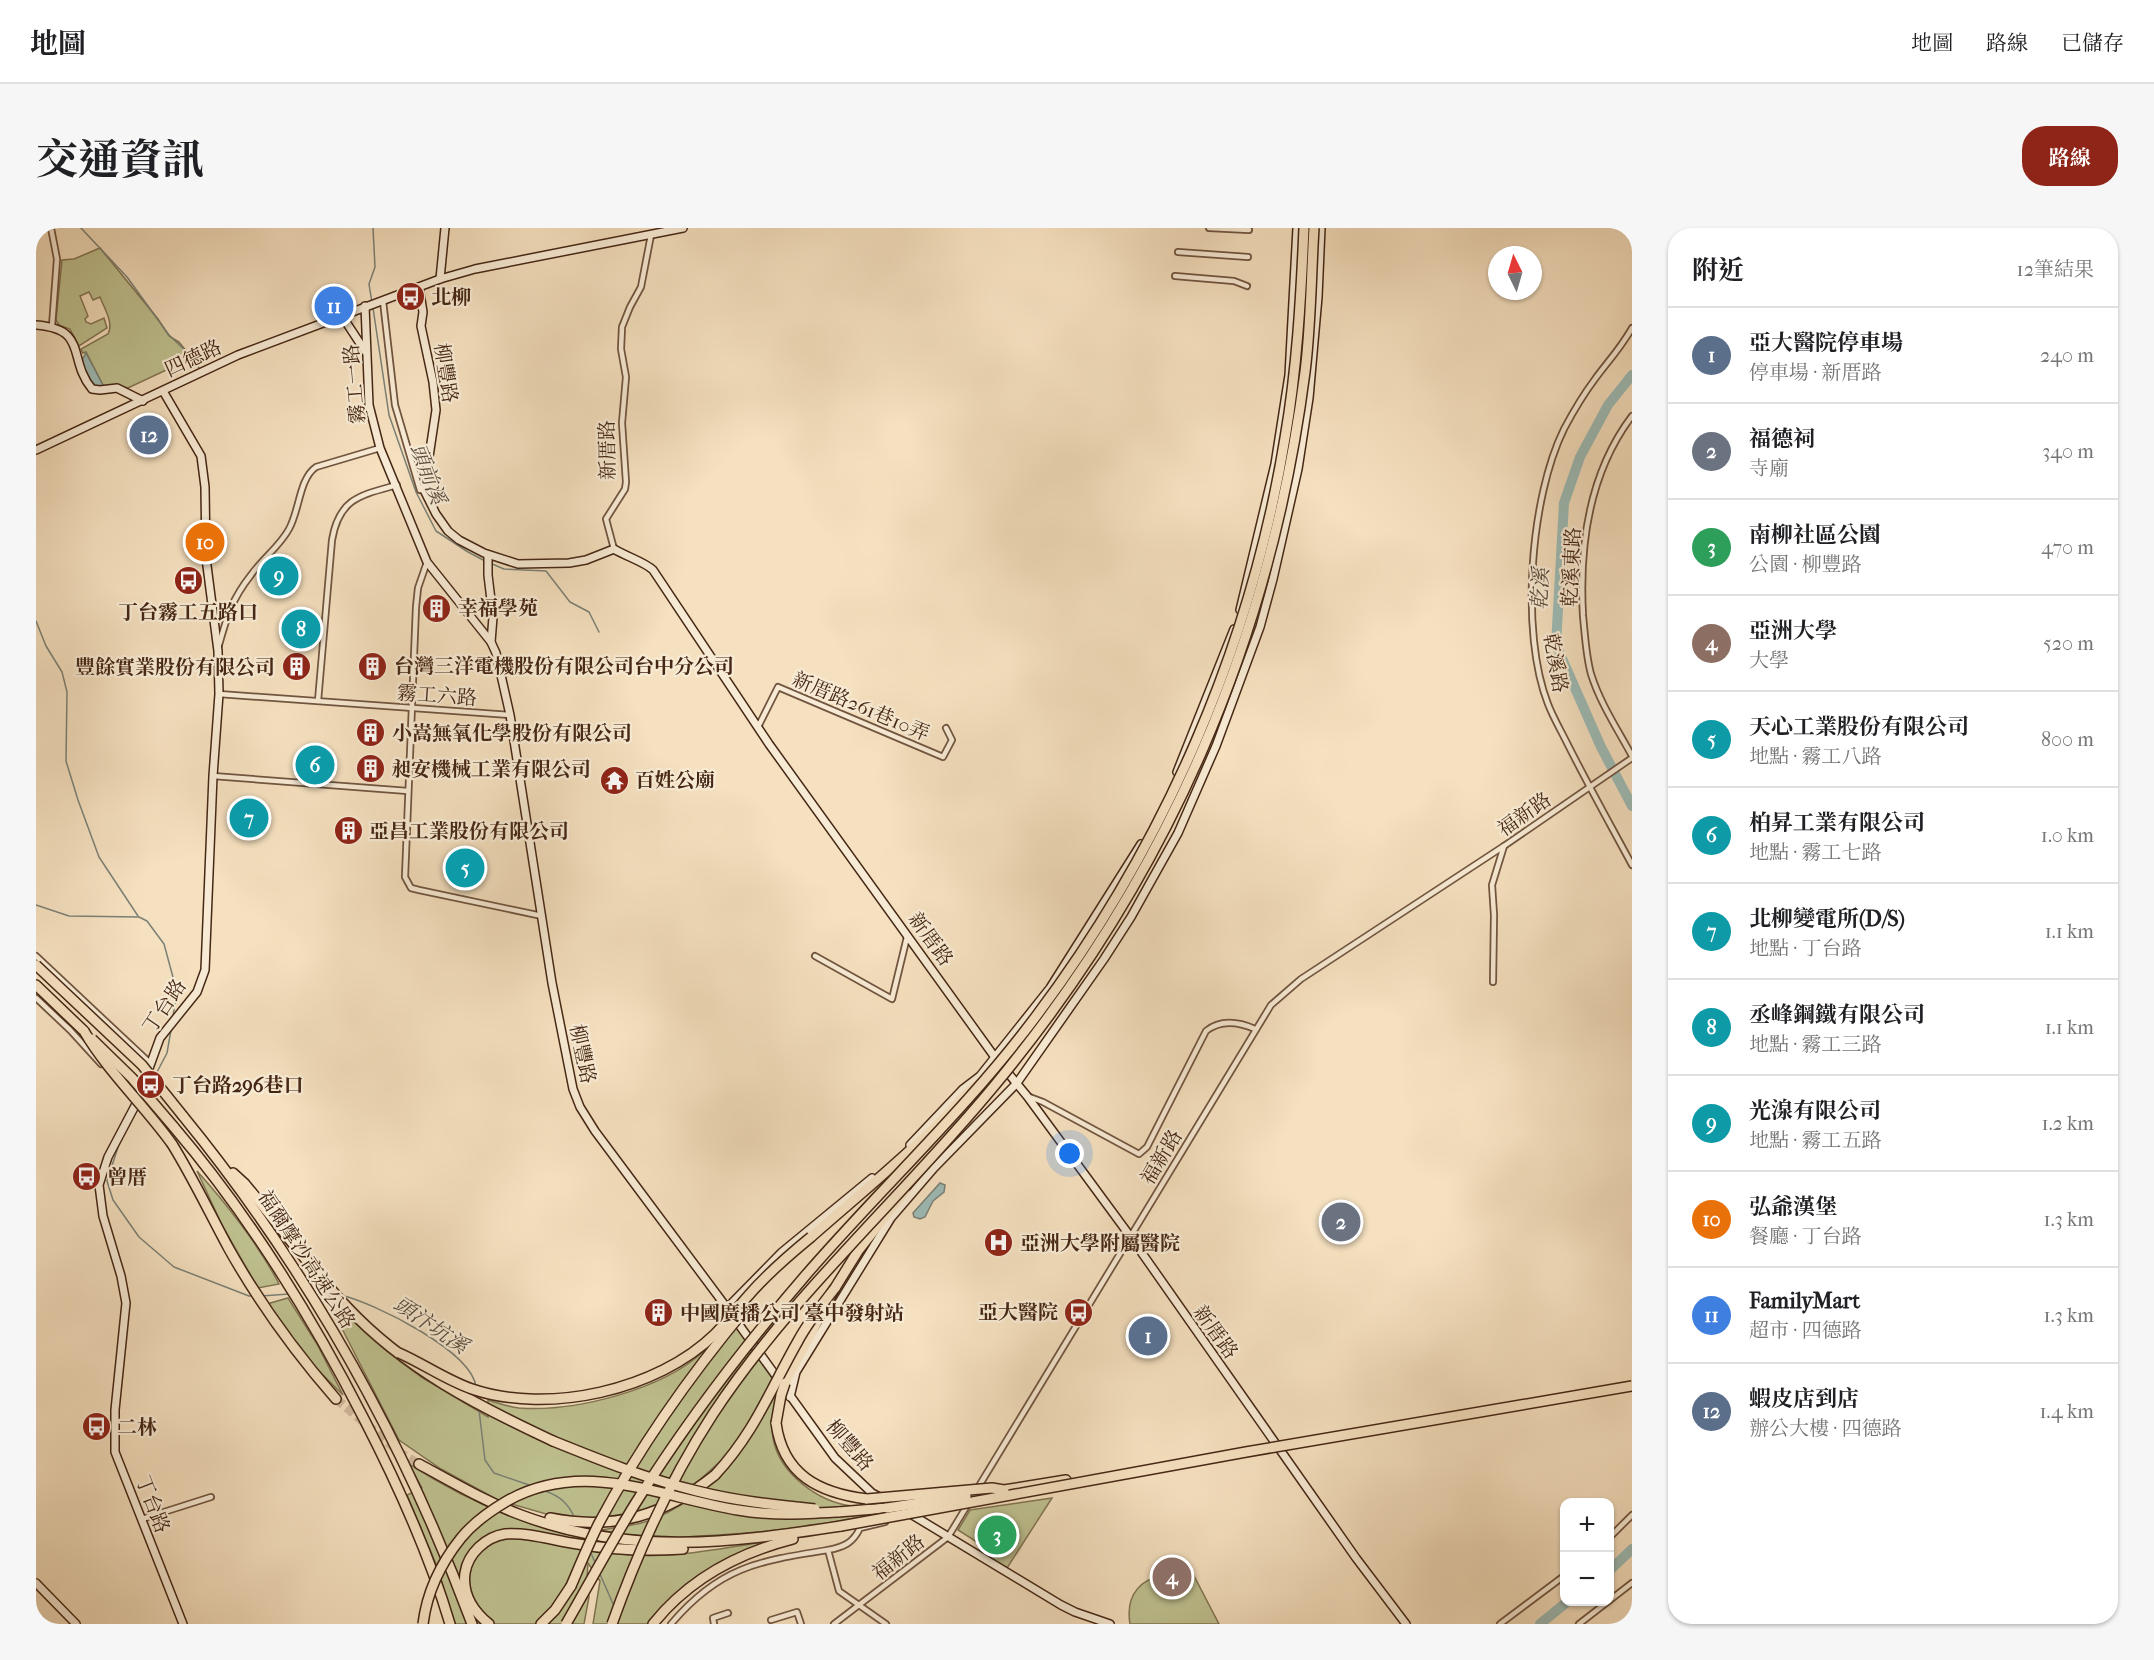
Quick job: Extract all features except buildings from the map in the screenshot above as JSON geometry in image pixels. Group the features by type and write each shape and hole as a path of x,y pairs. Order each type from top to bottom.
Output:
{"highway":[{"path":"566,1624 634,1506 704,1402 764,1324 930,1142 1036,1016 1118,894 1164,812 1215,696 1252,588 1282,457 1295,364 1304,228"},
{"path":"1004,1490 992,1488 885,1498 849,1496 832,1492 812,1483 791,1464 780,1445 776,1423 781,1395 792,1369 835,1288 858,1251 994,1087 1045,1023 1083,970 1143,873 1188,784 1245,644 1276,530 1299,416 1309,328 1314,228"},
{"name":"福爾摩沙高速公路","path":"36,965 142,1065 218,1158 294,1267 320,1307 414,1486 450,1567 472,1624"},
{"name":"福爾摩沙高速公路","path":"36,985 132,1078 173,1126 255,1232 329,1351 389,1467 440,1590 450,1624"},
{"path":"84,1031 97,1053 152,1116 172,1144 265,1309 301,1359 336,1399"},
{"path":"399,1353 475,1390 533,1399 578,1396 612,1389 653,1374 699,1347 715,1334 786,1258 938,1124 970,1088 984,1080"},
{"path":"612,1624 649,1530 674,1479 715,1410 791,1310 994,1087"},
{"path":"218,1158 245,1184 347,1308 399,1353 440,1383 488,1411 553,1441 611,1464 699,1492 751,1502 838,1512"},
{"path":"541,1624 564,1597 598,1525 636,1458 702,1362 770,1278 811,1237"},
{"path":"489,1500 530,1514 576,1521 618,1521 670,1506 691,1494 715,1475 748,1435 798,1340 835,1288"},
{"path":"423,1624 430,1590 439,1570 467,1530 496,1507 540,1486 593,1480 754,1512 796,1515 887,1508 1004,1490 1632,1380"},
{"path":"489,1624 468,1601 465,1592 465,1571 472,1555 490,1539 504,1534 524,1534 587,1546 652,1550 709,1547 841,1526 1246,1452 1632,1386"},
{"path":"419,1464 521,1515 581,1533 662,1543 742,1541"},
{"path":"654,1624 673,1602 695,1583 742,1555 769,1545 841,1526"}],"street":[{"path":"51,228 57,258 52,326"},
{"path":"440,279 445,228"},
{"path":"614,549 586,560 569,563 518,564 488,555 459,540 448,531 424,490 420,490 395,405 381,302 440,279 475,269 683,228"},
{"path":"1211,228 1250,230"},
{"path":"727,1308 782,1252 902,1154 963,1089 980,1076 1050,988 1149,832 1176,777 1238,617 1275,464 1288,375 1298,228"},
{"path":"790,1397 796,1372 891,1218 934,1168 1017,1083 1104,959 1131,917 1178,833 1216,746 1260,627 1273,579 1298,469 1309,398 1318,297 1321,228"},
{"name":"新厝路","path":"651,235 641,287 622,327 621,349 626,377 622,423 626,482 625,489 606,519 614,549 653,570 758,727 994,1056 1027,1096 1130,1236 1342,1539 1406,1624"},
{"path":"1178,252 1248,257"},
{"path":"1176,276 1234,281 1247,286"},
{"name":"柳豐路","path":"419,287 423,312 421,326 433,382 436,410 424,490"},
{"name":"四德路","path":"36,450 238,355 381,302"},
{"name":"霧工一路","path":"367,306 366,354 369,405 380,448 427,562 491,642"},
{"path":"336,318 345,322 366,354"},
{"path":"36,325 52,326 68,334 75,346 81,369 92,389 124,390 143,401"},
{"name":"乾溪路","path":"1632,328 1621,348 1595,379 1579,403 1551,460 1536,531 1532,580 1538,675 1548,706 1632,865"},
{"name":"丁台路","path":"163,391 201,456 205,487 207,567 218,651 219,694 213,776 205,970 197,992 160,1038 136,1104 108,1157 99,1185 103,1216 121,1276 126,1303 115,1410 116,1452 183,1624"},
{"name":"乾溪東路","path":"1631,758 1592,675 1585,637 1582,593 1584,548 1590,507 1602,468 1624,426 1632,416"},
{"path":"218,651 229,608 250,575 289,530 299,506 305,478 309,472 316,467 380,448"},
{"path":"318,701 332,540 338,517 348,502 362,495 397,485"},
{"name":"柳豐路","path":"488,555 493,617 491,642 496,653 510,715 552,983 573,1089 580,1107 595,1131 727,1308 790,1397 835,1458 852,1476 872,1493 1061,1605 1110,1624"},
{"path":"427,562 418,588 405,877 411,888 542,916"},
{"name":"新厝路261巷10弄","path":"758,727 778,687 943,757 952,740 946,728"},
{"name":"霧工六路","path":"219,694 510,715"},
{"name":"福新路","path":"834,1624 948,1537 1271,1005 1301,979 1504,846 1631,758"},
{"path":"213,776 408,791"},
{"path":"1492,982 1494,915 1492,885 1504,846"},
{"path":"815,956 892,999 908,935"},
{"path":"36,956 150,1063"},
{"path":"36,998 88,1049 136,1104"},
{"path":"1027,1096 1043,1102 1139,1154 1148,1147 1206,1031 1211,1027 1238,1022 1256,1029"},
{"path":"142,1519 211,1497"},
{"path":"1614,1533 1632,1515"},
{"path":"671,1624 702,1592 730,1573 773,1558 844,1547 855,1539 860,1528 914,1516"},
{"path":"828,1550 839,1591 886,1624"},
{"path":"1500,1624 1560,1579"},
{"path":"36,1583 76,1624"},
{"path":"1579,1624 1632,1583"},
{"path":"714,1624 713,1618 728,1612"},
{"path":"771,1620 797,1612 801,1624"}],"green space":[{"path":"100,248 158,319 169,336 179,342 192,358 128,388 121,386 105,389 86,352 83,353 81,349 108,334 110,330 109,320 100,297 93,300 89,292 80,296 88,316 85,319 86,322 91,324 104,318 107,328 79,346 70,329 59,325 56,320 62,260 74,259"},
{"path":"197,1171 242,1226 279,1284 258,1288 222,1225"},
{"path":"288,1298 317,1344 343,1395 306,1358 267,1304"},
{"path":"343,1310 383,1348 421,1377 488,1417 488,1400 515,1407 566,1406 617,1396 642,1387 686,1365 704,1351 731,1320 780,1388 772,1432 777,1451 792,1474 802,1484 826,1499 852,1506 885,1503 903,1517 858,1526 856,1518 779,1530 676,1537 638,1537 601,1530 642,1523 670,1511 703,1490 722,1473 730,1465 723,1459 695,1484 671,1501 622,1516 588,1519 553,1516 498,1500 441,1469 399,1440 334,1313"},
{"path":"408,1463 465,1496 522,1520 582,1536 648,1546 605,1551 646,1556 687,1554 770,1541 745,1551 649,1624 593,1624 600,1581 588,1563 589,1597 584,1624 455,1624 436,1564 407,1495 422,1488"},
{"path":"1052,1498 1007,1568 985,1556 988,1549 958,1530 970,1510"},
{"path":"1171,1574 1185,1578 1193,1574 1219,1624 1130,1624 1130,1604 1137,1589 1151,1579"}],"water":[{"path":"86,353 105,389 92,382 86,374 82,360"},
{"path":"940,1183 945,1185 944,1192 933,1201 925,1217 920,1219 914,1217 913,1213"}],"waterway":[{"path":"81,228 127,277 169,335 191,356 199,368"},
{"name":"頭前溪","path":"372,303 369,284 375,267 373,228"},
{"name":"頭前溪","path":"373,308 389,415 416,492 436,531 485,561"},
{"name":"乾溪","path":"1632,375 1608,405 1580,457 1564,503 1556,645 1601,747 1632,806"},
{"name":"頭前溪","path":"490,563 504,569 546,571 570,602 589,612 599,632"},
{"path":"36,621 46,646 62,672 67,692 66,761 78,800 99,857 138,916"},
{"name":"頭汴坑溪","path":"36,905 69,916 139,917 147,921 164,944 177,992 173,1016"},
{"name":"頭汴坑溪","path":"155,1076 167,1053 171,1030"},
{"name":"頭汴坑溪","path":"120,1141 107,1181 113,1200 139,1237 174,1267 253,1296"},
{"name":"頭汴坑溪","path":"312,1291 328,1291"},
{"name":"頭汴坑溪","path":"261,1296 289,1294"},
{"name":"頭汴坑溪","path":"341,1295 397,1318 440,1344 470,1373 476,1387"},
{"name":"頭汴坑溪","path":"479,1410 485,1460 494,1473 532,1486"},
{"name":"頭汴坑溪","path":"545,1491 563,1501 575,1519"},
{"name":"乾溪","path":"1614,1566 1632,1549"},
{"name":"頭汴坑溪","path":"591,1553 596,1565"},
{"name":"頭汴坑溪","path":"599,1572 614,1606"},
{"name":"乾溪","path":"1540,1624 1562,1606"}],"tunnel":[{"path":"336,1399 402,1454 419,1464"}],"place":[{"name":"北柳","path":"410,297"},
{"name":"FamilyMart","path":"334,306"},
{"name":"蝦皮店到店","path":"149,435"},
{"name":"弘爺漢堡","path":"205,542"},
{"name":"光湶有限公司","path":"279,576"},
{"name":"丁台霧工五路口","path":"188,581"},
{"name":"幸福學苑","path":"437,608"},
{"name":"丞峰鋼鐵有限公司","path":"301,629"},
{"name":"台灣三洋電機股份有限公司台中分公司","path":"373,666"},
{"name":"豐餘實業股份有限公司","path":"296,667"},
{"name":"小嵩無氧化學股份有限公司","path":"371,733"},
{"name":"柏昇工業有限公司","path":"315,765"},
{"name":"昶安機械工業有限公司","path":"370,769"},
{"name":"百姓公廟","path":"614,780"},
{"name":"北柳變電所(D/S)","path":"249,818"},
{"name":"亞昌工業股份有限公司","path":"348,831"},
{"name":"天心工業股份有限公司","path":"465,868"},
{"name":"丁台路296巷口","path":"151,1085"},
{"name":"曾厝","path":"86,1177"},
{"name":"福德祠","path":"1341,1222"},
{"name":"亞洲大學附屬醫院","path":"999,1243"},
{"name":"亞大醫院","path":"1079,1312"},
{"name":"中國廣播公司 臺中發射站","path":"659,1313"},
{"name":"亞大醫院停車場","path":"1148,1336"},
{"name":"二林","path":"96,1427"},
{"name":"南柳社區公園","path":"997,1535"},
{"name":"亞洲大學","path":"1172,1577"}]}
